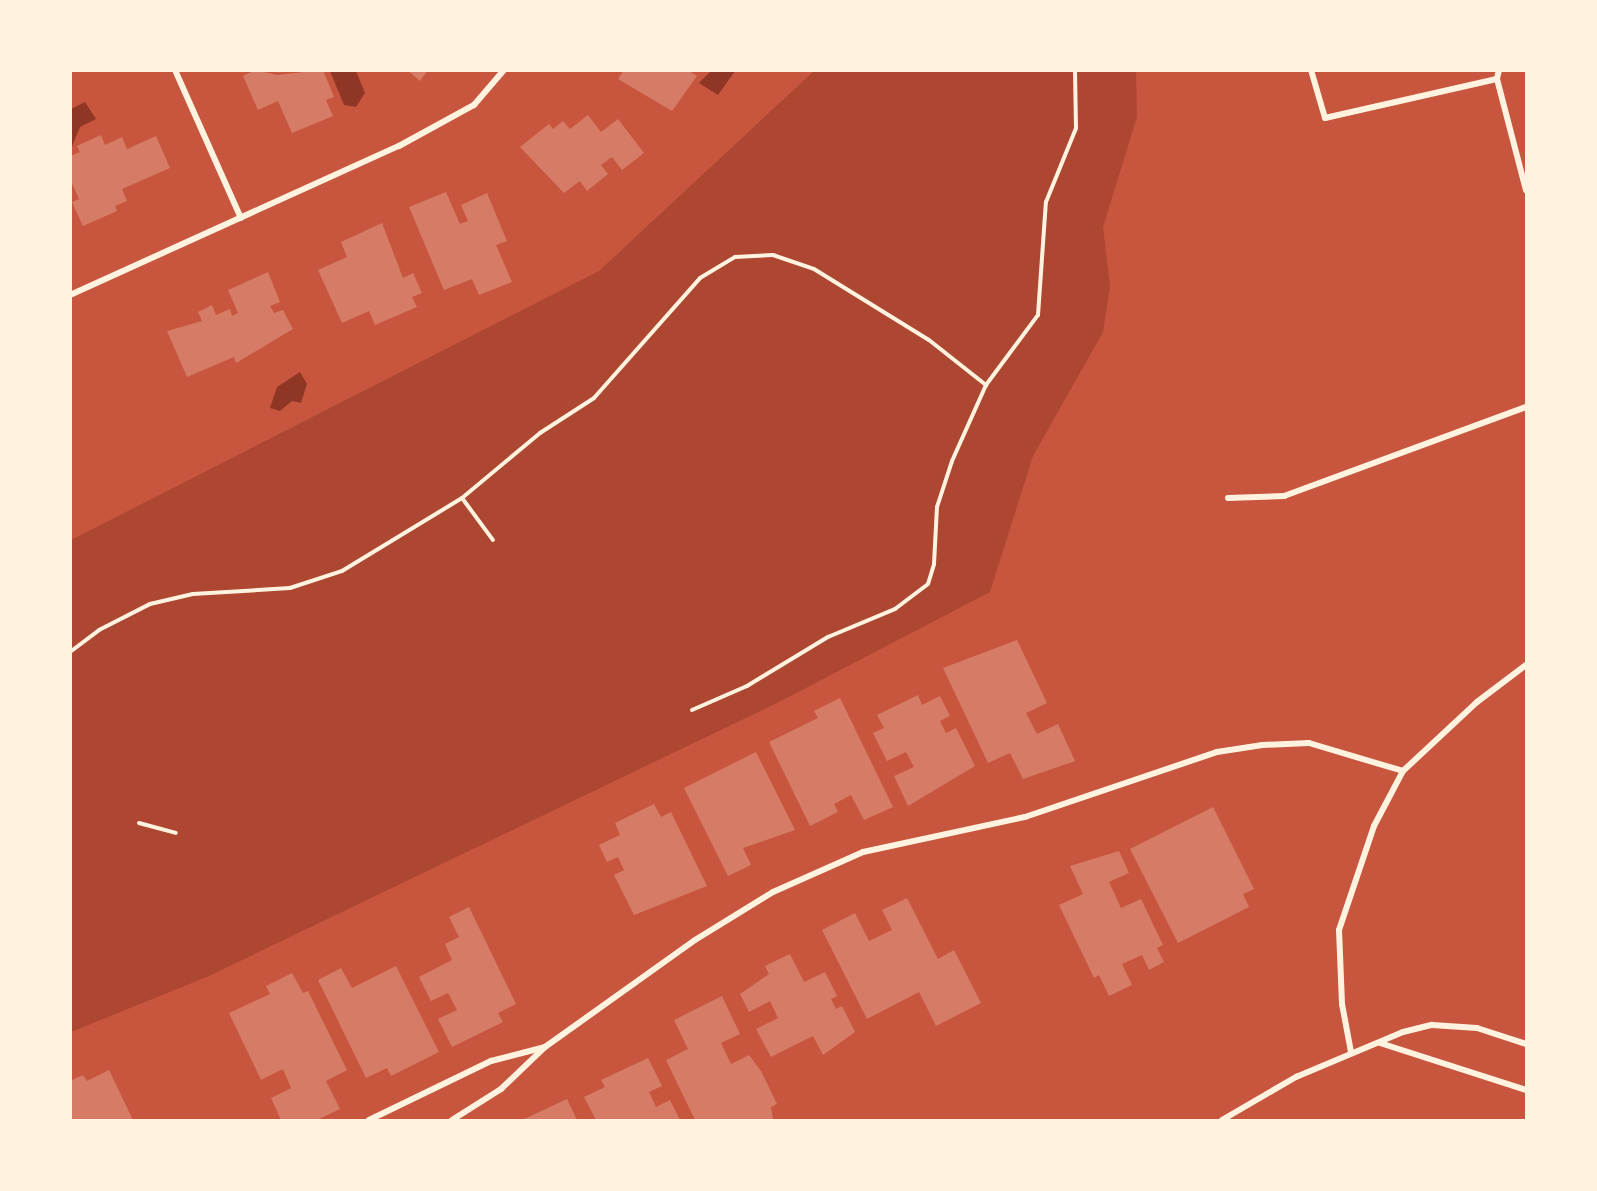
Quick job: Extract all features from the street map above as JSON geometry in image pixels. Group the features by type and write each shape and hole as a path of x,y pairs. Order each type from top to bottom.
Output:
{"street":[{"path":"175,70 241,218"},
{"path":"70,295 241,218 474,105 504,70"},
{"path":"1311,70 1325,118 1497,79"},
{"path":"1499,70 1497,79 1527,190"},
{"path":"1228,498 1284,496 1527,407"},
{"path":"1351,1052 1342,1004 1339,930 1358,861 1403,771 1477,702 1527,665"},
{"path":"452,1120 501,1089 545,1047 695,940 773,892 863,852 1025,817 1217,752 1262,745 1310,743 1403,771"},
{"path":"1222,1120 1351,1052 1432,1025 1477,1028 1527,1044"},
{"path":"1380,1043 1527,1090"},
{"path":"369,1120 471,1070 545,1047"}],"path":[{"path":"692,710 920,593 932,574 942,488 986,385 1038,315 1046,202 1076,128 1075,70"},
{"path":"70,652 99,630 161,601 193,594 269,592 325,579 462,498 613,382 678,300 717,266 735,257 773,255 848,288 880,308 986,385"},
{"path":"462,498 494,540"},
{"path":"139,823 176,833"}],"shaded area":[{"path":"330,71 356,71 365,93 356,107 344,105"},
{"path":"711,71 735,71 718,95 699,83"},
{"path":"814,71 1136,71 1137,117 1103,227 1110,286 1103,332 1033,456 990,592 779,702 209,976 71,1032 71,540 599,271"},
{"path":"85,102 96,119 80,127 71,149 71,109"},
{"path":"300,372 307,384 301,403 292,401 280,411 270,408 277,387"}],"building":[{"path":"255,70 277,75 323,70 334,97 326,100 333,116 292,133 278,101 258,110 243,76"},
{"path":"407,70 428,70 420,81"},
{"path":"624,70 688,70 697,76 672,111 618,79"},
{"path":"588,115 601,132 618,119 644,153 622,170 612,157 601,165 608,174 587,191 580,181 564,193 520,147 549,124 553,129 563,121 570,129"},
{"path":"101,135 105,145 122,137 127,149 156,136 170,168 122,189 127,201 115,206 117,211 83,226 72,202 79,199 70,179 70,156 80,152 77,146"},
{"path":"446,192 460,224 468,221 461,205 487,193 507,241 496,245 512,282 479,295 472,279 444,290 409,207"},
{"path":"382,223 403,278 413,273 422,293 412,297 417,307 375,325 369,311 342,323 318,270 347,257 341,242"},
{"path":"268,272 280,302 270,306 274,313 283,310 293,329 236,363 234,357 187,377 167,331 202,321 198,312 212,305 216,315 230,309 232,316 238,313 228,290"},
{"path":"1017,640 1047,703 1026,713 1037,734 1058,724 1075,761 1023,779 1010,753 988,763 943,668"},
{"path":"918,695 922,705 940,696 950,716 940,721 946,733 956,728 975,766 908,806 894,776 914,767 906,752 887,761 873,733 884,728 877,715"},
{"path":"840,698 893,807 864,820 851,795 834,804 838,812 810,826 769,742 818,718 814,711"},
{"path":"756,752 795,830 743,848 751,865 728,876 684,788"},
{"path":"654,804 661,817 671,812 707,886 634,915 614,875 624,870 618,857 607,862 599,845 620,835 615,823"},
{"path":"1213,807 1254,889 1243,894 1249,907 1178,943 1130,849"},
{"path":"1119,851 1129,873 1109,882 1121,908 1141,899 1163,945 1157,948 1164,962 1149,970 1142,955 1122,964 1132,985 1109,996 1099,975 1094,978 1059,905 1083,894 1070,866"},
{"path":"907,898 938,959 954,950 981,1003 936,1026 919,992 867,1019 822,930 855,913 869,941 892,930 882,910"},
{"path":"469,907 516,1004 498,1013 503,1022 452,1047 438,1019 457,1010 448,993 431,1001 419,977 452,960 445,944 459,937 449,917"},
{"path":"790,954 804,982 825,972 837,996 831,999 836,1009 842,1006 855,1032 823,1055 813,1036 771,1057 756,1029 778,1018 770,1001 749,1012 740,994 769,974 765,966"},
{"path":"396,966 439,1052 391,1076 387,1068 366,1078 318,980 341,968 352,988"},
{"path":"292,973 303,993 308,991 347,1070 326,1081 340,1109 317,1120 281,1120 271,1098 291,1088 283,1069 261,1080 229,1013 270,994 266,986"},
{"path":"722,996 740,1034 721,1043 731,1064 749,1055 761,1071 777,1104 771,1107 773,1120 695,1120 666,1060 688,1049 674,1020"},
{"path":"648,1058 662,1086 649,1092 656,1107 670,1100 680,1120 596,1120 584,1097 605,1087 601,1080"},
{"path":"109,1070 133,1120 70,1120 70,1081 83,1075 87,1081"},
{"path":"567,1099 577,1120 522,1120"}]}
